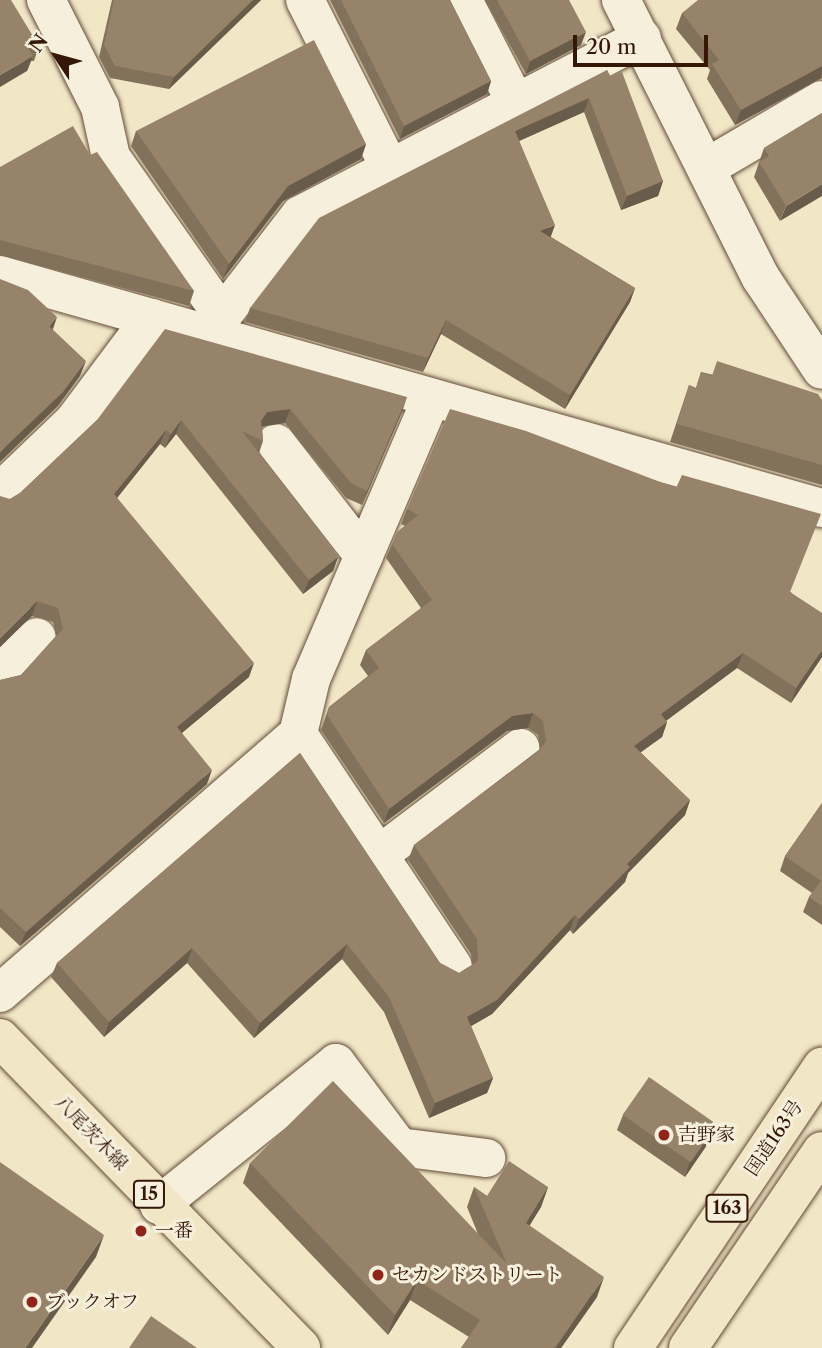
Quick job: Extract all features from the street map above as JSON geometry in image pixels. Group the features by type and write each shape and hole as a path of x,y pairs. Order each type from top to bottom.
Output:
{"main road":[{"name":"八尾茨木線","path":"0,1038 159,1205 301,1348"},
{"name":"国道163号","path":"633,1348 822,1067"},
{"name":"163","path":"688,1348 822,1151"}],"street":[{"path":"46,0 100,107 111,158 215,324"},
{"path":"305,0 390,169"},
{"path":"463,0 516,103"},
{"path":"215,324 300,215 516,103 634,13 761,278 822,370"},
{"path":"706,168 822,100"},
{"path":"0,275 150,317 215,324 431,399 822,508"},
{"path":"0,492 74,421 150,317"},
{"path":"0,993 298,734 310,679 431,399"},
{"path":"276,443 364,555"},
{"path":"0,674 37,637"},
{"path":"298,734 453,966"},
{"path":"380,854 520,748"},
{"path":"159,1205 336,1063 399,1147 486,1158"}],"building":[{"path":"0,0 11,0 39,46 25,43 33,56 0,75"},
{"path":"114,0 253,0 174,77 115,66 104,45"},
{"path":"341,0 450,0 491,81 404,126"},
{"path":"497,0 569,0 586,32 530,61"},
{"path":"698,0 822,0 822,66 741,110 712,64 719,60 682,13"},
{"path":"314,40 366,144 288,186 229,264 136,131"},
{"path":"607,70 610,76 622,72 663,181 627,196 589,98 515,131 555,225 540,231 635,288 570,395 446,320 428,358 250,308 319,218"},
{"path":"822,113 822,184 786,206 759,162 769,156 764,148"},
{"path":"73,126 90,155 97,152 194,291 0,240 0,167"},
{"path":"0,279 28,290 57,317 49,326 86,361 63,392 0,452"},
{"path":"165,329 407,397 367,491 351,483 290,409 267,412 261,421 263,441 242,431 338,557 309,580 181,420 171,434 166,430 114,494 254,663 177,727 212,770 26,932 0,908 0,680 21,675 63,629 58,608 37,601 0,638 0,496 10,499 20,493 97,420"},
{"path":"717,361 818,394 822,400 822,465 677,424 689,385 696,388 701,372 712,376"},
{"path":"450,409 526,431 676,488 682,475 821,514 790,592 822,613 822,650 796,688 743,653 661,714 667,722 634,746 690,800 627,864 630,867 579,919 575,915 497,1000 467,1017 493,1078 435,1103 389,997 347,944 260,1023 192,948 109,1022 57,963 300,753 440,963 459,973 478,961 477,939 414,845 539,751 546,741 543,721 533,713 512,716 389,809 327,715 329,707 379,668 366,650 432,600 392,544 397,532 418,515 407,509"},
{"path":"822,803 822,906 809,897 821,881 785,856"},
{"name":"吉野家","path":"649,1077 717,1125 691,1162 623,1115"},
{"path":"333,1081 507,1264 474,1187 487,1196 509,1161 548,1187 526,1223 604,1277 555,1348 461,1348 480,1320 417,1280 395,1315 250,1163"},
{"name":"ブックオフ","path":"0,1162 104,1235 25,1348 0,1348"},
{"path":"151,1316 197,1348 129,1348"}],"place":[{"name":"吉野家","path":"664,1135"},
{"name":"一番","path":"141,1231"},
{"name":"セカンドストリート","path":"378,1275"},
{"name":"ブックオフ","path":"32,1302"}]}
